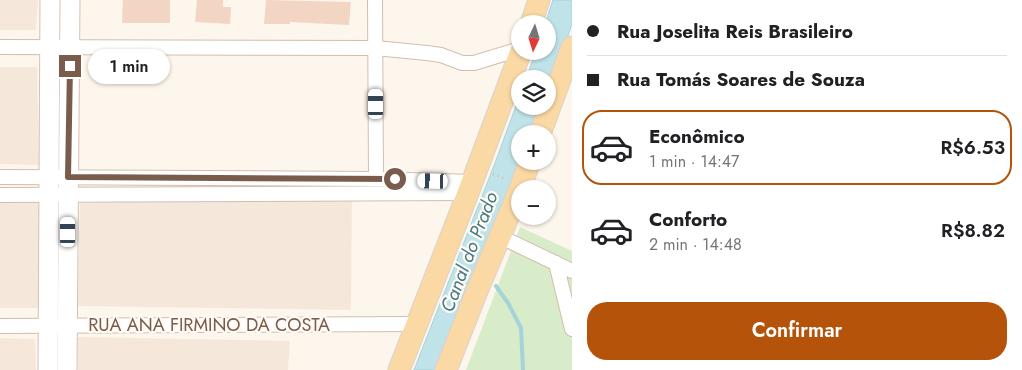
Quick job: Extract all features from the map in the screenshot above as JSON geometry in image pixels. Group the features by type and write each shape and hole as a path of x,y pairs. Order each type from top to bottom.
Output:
{"main road":[{"path":"534,15 540,0"},
{"path":"543,125 572,47"},
{"path":"399,370 470,187 516,60"},
{"path":"446,370 477,291 501,237 511,203"}],"street":[{"path":"50,0 50,47 68,326 67,370"},
{"path":"48,370 49,326 70,47 70,0"},
{"path":"375,0 376,178"},
{"path":"0,47 375,48 427,52 442,55 462,63 474,63 511,53"},
{"path":"0,177 59,186 470,187"},
{"path":"0,195 59,186 376,178 470,187"},
{"path":"501,237 572,271"},
{"path":"556,264 572,329"},
{"name":"RUA ANA FIRMINO DA COSTA","path":"0,326 417,324"}],"path":[{"path":"492,173 511,183"}],"shaded area":[{"path":"0,0 38,0 36,30 0,30"},
{"path":"0,67 37,67 39,165 0,164"},
{"path":"352,193 351,310 78,306 80,203"},
{"path":"49,195 39,308 0,308 0,196"},
{"path":"78,337 290,341 288,370 78,370"},
{"path":"0,338 35,339 36,370 0,370"}],"green space":[{"path":"520,227 572,251 572,370 466,370"}],"water":[{"path":"553,0 572,0 572,24 556,71 529,70 533,60 556,60 556,15 548,15"},
{"name":"Canal do Prado","path":"513,115 540,115 536,125 511,125 511,170 517,170 513,180 511,180 511,185 442,370 414,370"}],"building":[{"path":"123,0 170,0 170,23 122,23"},
{"path":"197,0 223,0 223,7 231,7 230,24 195,22"},
{"path":"266,0 351,2 349,25 290,22 290,24 264,24"}],"waterway":[{"path":"496,286 508,303 521,328 523,370"}],"route":[{"path":"70,66 68,177 395,179"}]}
